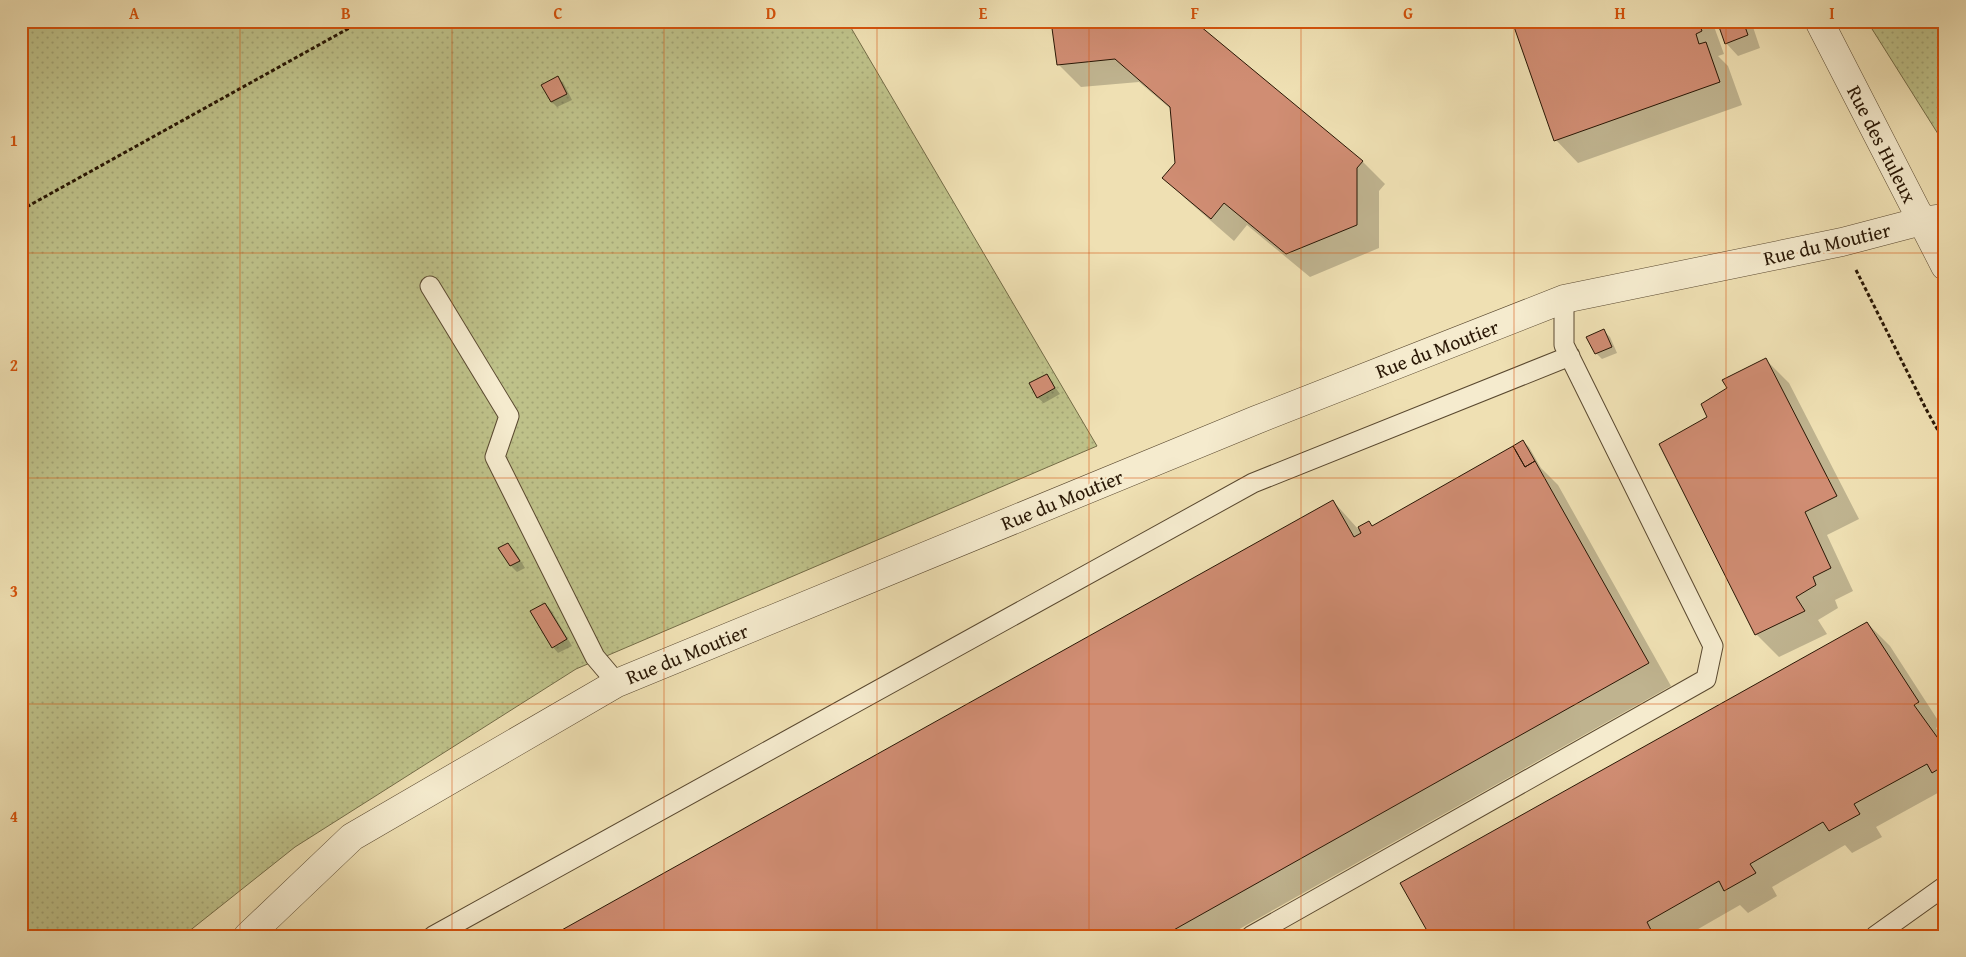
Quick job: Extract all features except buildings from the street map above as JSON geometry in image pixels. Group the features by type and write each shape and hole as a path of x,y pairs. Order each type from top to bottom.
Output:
{"street":[{"name":"Rue des Huleux","path":"1819,21 1934,220 1945,266"},
{"name":"Rue du Moutier","path":"248,936 352,837 617,683 1256,420 1564,300 1842,242 1934,220"}],"lane":[{"path":"430,286 508,416 495,456 595,657 617,683"},
{"path":"1251,936 1706,679 1713,646 1564,344 1564,300"},
{"path":"433,936 1253,484 1570,356"},
{"path":"1875,936 1945,886"}],"path":[{"path":"21,210 362,21"},
{"path":"1842,242 1945,443"}],"green space":[{"path":"21,21 847,21 1097,446 576,669 295,847 183,936 21,936"},
{"path":"1867,21 1945,21 1945,145"}]}
